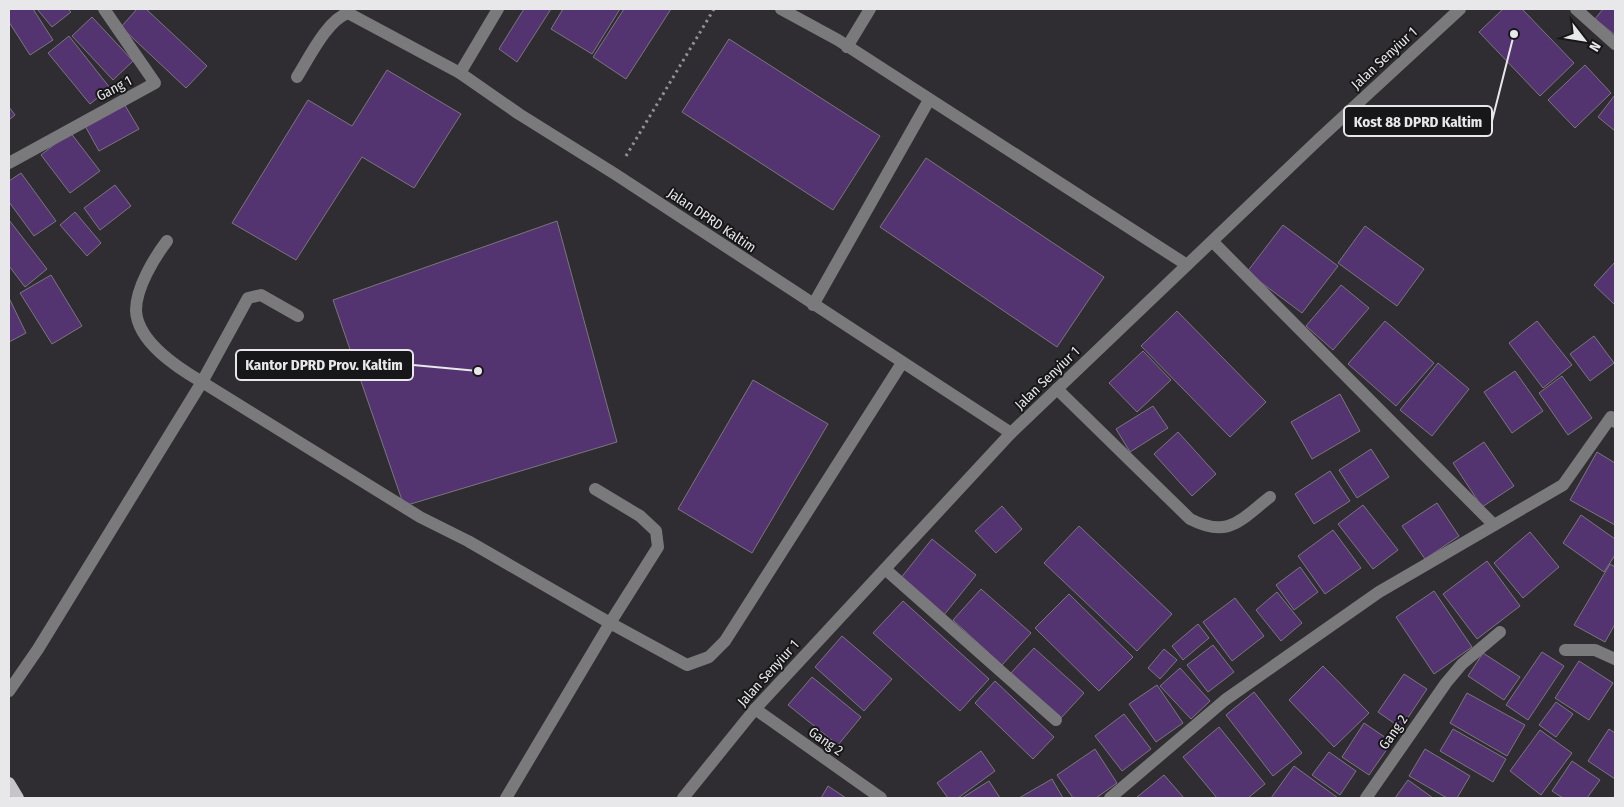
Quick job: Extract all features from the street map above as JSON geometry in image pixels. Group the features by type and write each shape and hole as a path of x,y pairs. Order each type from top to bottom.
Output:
{"main road":[{"path":"9,783 18,798"}],"street":[{"name":"Gang 1","path":"9,163 155,83 104,9"},
{"path":"460,73 498,9"},
{"path":"781,9 848,47 1187,265"},
{"path":"848,47 870,9"},
{"name":"Jalan Senyiur 1","path":"683,798 755,709 1011,433 1187,265 1214,242 1318,140 1460,9"},
{"path":"1576,9 1615,44"},
{"name":"Jalan DPRD Kaltim","path":"296,77 330,26 340,16 348,13 460,73 518,114 615,174 1011,433"},
{"path":"813,305 929,100"},
{"path":"167,241 154,259 142,286 136,311 141,326 153,345 176,367 420,517 687,665 709,657 725,640 902,363"},
{"path":"1214,242 1494,525"},
{"path":"9,691 38,649 202,382 248,298 261,295 298,316"},
{"path":"1057,389 1190,519 1207,528 1235,525 1270,496"},
{"path":"1110,798 1225,700 1379,592 1563,485 1614,416"},
{"path":"506,798 610,623 658,547 656,531 640,516 595,489"},
{"path":"885,569 1056,720"},
{"name":"Gang 2","path":"1366,798 1446,683 1462,664 1500,632"},
{"path":"1565,650 1596,650 1615,659"},
{"name":"Gang 2","path":"755,709 881,798"}],"path":[{"path":"615,174 714,9"}],"building":[{"path":"9,9 33,9 53,40 30,55 9,22"},
{"path":"37,9 68,9 71,12 52,27"},
{"path":"137,9 146,9 207,66 186,88 121,27"},
{"path":"524,9 551,9 517,62 499,49"},
{"path":"563,9 620,9 592,54 551,29"},
{"path":"624,9 671,9 626,79 593,57"},
{"path":"1503,9 1522,9 1574,63 1540,96 1479,32"},
{"path":"1603,9 1615,9 1615,35 1595,19"},
{"path":"92,17 133,61 113,80 72,36"},
{"path":"69,36 110,88 90,104 48,53"},
{"path":"729,39 880,136 833,210 682,112"},
{"path":"1585,65 1611,93 1575,128 1548,100"},
{"path":"387,70 461,114 414,188 362,157 296,260 232,223 308,100 352,126"},
{"path":"1615,95 1615,131 1598,117"},
{"path":"123,102 139,129 99,151 84,124"},
{"path":"9,107 15,115 9,120"},
{"path":"70,132 100,171 70,193 41,155"},
{"path":"926,158 1104,277 1057,347 880,227"},
{"path":"21,173 56,221 34,236 9,202 9,181"},
{"path":"115,185 131,206 100,230 84,208"},
{"path":"75,212 101,243 87,256 60,225"},
{"path":"9,220 47,269 25,287 9,266"},
{"path":"557,221 617,442 404,506 333,300"},
{"path":"1283,225 1338,266 1302,313 1247,272"},
{"path":"1365,226 1424,269 1397,306 1338,263"},
{"path":"1615,262 1615,305 1594,285"},
{"path":"51,275 82,326 52,344 20,293"},
{"path":"1341,285 1369,308 1333,350 1306,326"},
{"path":"9,298 26,333 9,342"},
{"path":"1177,311 1266,402 1230,437 1141,346"},
{"path":"1385,321 1434,363 1396,406 1348,364"},
{"path":"1537,321 1572,365 1543,388 1509,343"},
{"path":"1594,336 1614,363 1590,381 1570,354"},
{"path":"1143,351 1171,380 1137,412 1109,383"},
{"path":"1438,363 1469,389 1432,436 1400,410"},
{"path":"1515,371 1543,411 1512,433 1484,392"},
{"path":"1562,376 1592,418 1568,435 1539,393"},
{"path":"753,380 828,424 752,553 678,509"},
{"path":"1340,394 1360,431 1312,459 1291,422"},
{"path":"1153,406 1168,428 1130,452 1116,429"},
{"path":"1178,432 1216,474 1192,496 1154,454"},
{"path":"1484,442 1514,486 1482,507 1453,463"},
{"path":"1371,449 1389,477 1357,498 1339,470"},
{"path":"1597,452 1615,463 1615,525 1570,500"},
{"path":"1330,471 1350,501 1314,524 1295,494"},
{"path":"1437,503 1459,536 1425,559 1402,526"},
{"path":"1363,505 1398,550 1373,569 1338,524"},
{"path":"1002,506 1022,529 996,553 975,531"},
{"path":"1581,515 1615,539 1615,555 1604,572 1563,543"},
{"path":"1079,526 1172,614 1137,651 1044,563"},
{"path":"1333,530 1361,568 1325,594 1298,556"},
{"path":"1530,532 1559,567 1523,598 1494,563"},
{"path":"932,539 976,575 944,615 900,579"},
{"path":"1487,561 1520,606 1477,639 1443,594"},
{"path":"1610,564 1615,567 1615,624 1605,642 1574,625"},
{"path":"1300,567 1318,592 1294,610 1276,585"},
{"path":"981,589 1031,633 1002,665 953,620"},
{"path":"1434,591 1472,647 1434,674 1396,617"},
{"path":"1277,592 1302,623 1281,641 1256,610"},
{"path":"1069,594 1133,657 1099,691 1035,628"},
{"path":"1235,598 1264,636 1232,661 1203,622"},
{"path":"903,601 989,679 960,711 873,633"},
{"path":"1198,624 1209,638 1183,660 1172,646"},
{"path":"842,636 892,679 864,711 815,667"},
{"path":"1213,645 1234,672 1208,692 1187,665"},
{"path":"1034,648 1084,693 1061,718 1011,673"},
{"path":"1164,649 1177,660 1160,679 1148,668"},
{"path":"1542,652 1564,666 1528,720 1506,705"},
{"path":"1483,653 1520,677 1504,700 1468,676"},
{"path":"1579,661 1613,683 1589,720 1555,698"},
{"path":"1323,666 1369,713 1334,747 1289,700"},
{"path":"1180,668 1210,701 1191,719 1160,686"},
{"path":"1404,674 1427,689 1401,728 1378,712"},
{"path":"812,677 861,717 838,745 788,705"},
{"path":"995,681 1054,737 1033,759 975,703"},
{"path":"1157,685 1183,723 1156,742 1129,704"},
{"path":"1254,692 1302,753 1273,776 1226,715"},
{"path":"1467,693 1525,725 1507,756 1450,723"},
{"path":"1556,702 1573,714 1556,737 1539,725"},
{"path":"1124,714 1151,749 1122,771 1095,736"},
{"path":"1364,723 1392,742 1369,775 1342,757"},
{"path":"1219,727 1265,784 1248,798 1217,798 1183,757"},
{"path":"1453,729 1506,759 1493,782 1440,751"},
{"path":"1609,729 1615,733 1615,779 1588,761"},
{"path":"1540,730 1572,753 1541,795 1510,771"},
{"path":"1095,749 1117,783 1096,798 1073,798 1057,775"},
{"path":"1425,749 1470,776 1457,798 1447,798 1409,776"},
{"path":"981,751 995,771 958,798 948,798 937,783"},
{"path":"1329,752 1356,771 1340,795 1312,775"},
{"path":"1572,761 1600,780 1587,798 1563,798 1552,791"},
{"path":"1294,766 1338,798 1271,798"},
{"path":"1164,775 1184,798 1136,798"},
{"path":"1052,779 1063,798 1019,798"},
{"path":"1408,780 1433,798 1395,798"},
{"path":"989,781 1000,798 962,798"},
{"path":"828,786 846,798 821,798"}],"place":[{"name":"Kost 88 DPRD Kaltim","path":"1514,34"},
{"name":"Kantor DPRD Prov. Kaltim","path":"478,371"}]}
